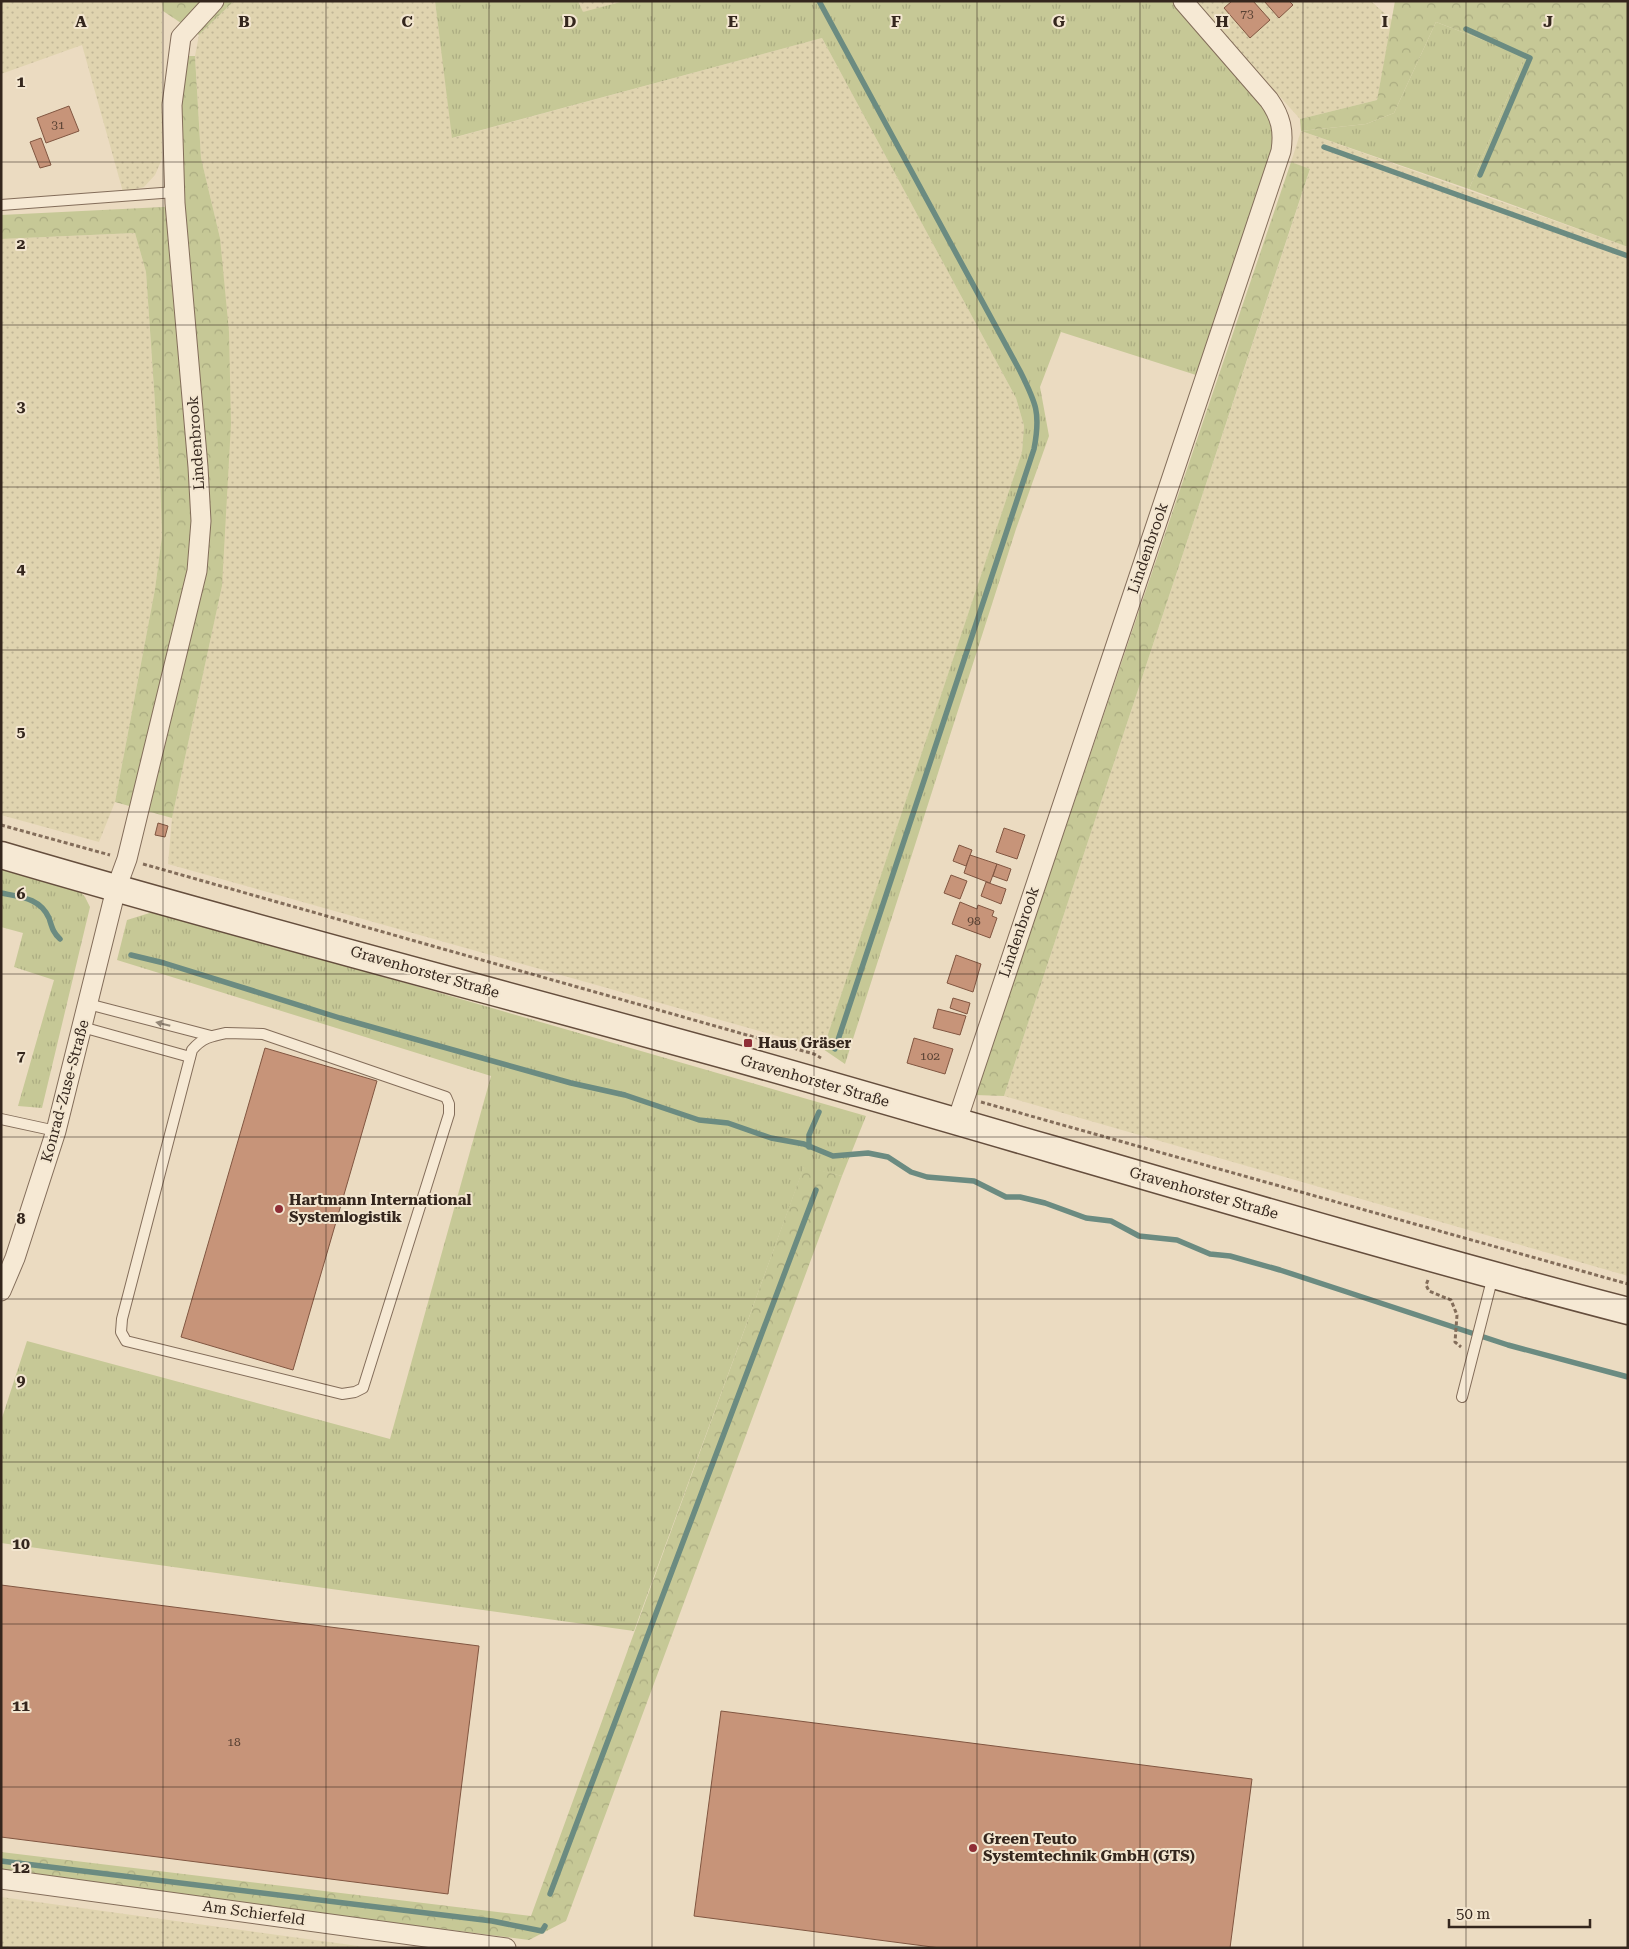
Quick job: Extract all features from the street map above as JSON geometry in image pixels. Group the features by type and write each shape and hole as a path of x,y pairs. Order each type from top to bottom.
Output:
{"main road":[{"name":"Gravenhorster Straße","path":"1,855 116,889 960,1112 1435,1260 1628,1311"}],"street":[{"name":"Lindenbrook","path":"116,889 127,859 197,571 201,521 175,192 172,106 180,37 214,1"},
{"name":"Lindenbrook","path":"960,1112 1281,151 1283,135 1279,114 1183,1"},
{"name":"Konrad-Zuse-Straße","path":"1,1290 15,1258 56,1131 116,889"},
{"name":"Am Schierfeld","path":"1,1879 463,1945 506,1948"}],"lane":[{"path":"1,205 175,192"},
{"path":"88,1004 211,1036"},
{"path":"82,1027 190,1058"},
{"path":"226,1033 263,1034 446,1096 450,1104 449,1114 363,1388 355,1392 342,1394 126,1341 121,1332 122,1319 190,1058 200,1041 211,1036 226,1033"},
{"path":"1,1118 56,1131"},
{"path":"1462,1397 1493,1276"}],"path":[{"path":"1,825 814,1054 829,1063"},
{"path":"960,1112 985,1101 1628,1284"},
{"path":"1444,1232 1426,1285 1429,1291 1451,1300 1457,1315 1455,1342"}],"shaded area":[{"path":"1,1 162,1 162,159 155,175 144,187 123,192 82,45 1,74"},
{"path":"234,1 435,1 453,138 822,38 1016,398 1024,426 1022,452 823,1049 168,864 172,818 222,586 220,238 201,158 195,56 199,35"},
{"path":"578,1 624,1 583,13"},
{"path":"1194,1 1371,1 1392,20 1377,100 1300,119"},
{"path":"1301,131 1628,247 1628,1276 1004,1096 1310,170 1291,162"},
{"path":"135,233 146,272 160,477 162,536 155,589 115,802 99,842 1,815 1,239"},
{"path":"1,1897 373,1948 1,1948"}],"green space":[{"path":"162,1 234,1 199,35 163,11"},
{"path":"435,1 578,1 583,12 624,1 1172,1 1243,77 1266,110 1272,125 1274,139 1271,163 1196,375 1061,332 1040,387 1049,436 1016,529 845,1064 823,1049 1022,452 1024,426 1016,398 822,38 452,138"},
{"path":"1395,1 1628,1 1628,247 1469,189 1525,56 1436,22 1394,113 1366,124 1301,131 1300,119 1377,100"},
{"path":"1436,22 1525,56 1469,189 1301,131 1366,124 1394,113"},
{"path":"187,56 195,56 201,158 220,238 229,332 231,424 222,586 172,818 115,802 155,589 162,536 160,477 146,272 135,233 1,239 1,215 183,206 179,107"},
{"path":"1291,162 1310,169 1004,1096 975,1095"},
{"path":"1,860 76,887 85,897 90,907 42,1108 18,1106 54,980 14,967 23,933 1,927"},
{"path":"156,911 866,1116 842,1176 804,1167 634,1631 1,1543 1,1421 27,1341 390,1439 491,1076 117,960 127,920"},
{"path":"804,1166 842,1176 566,1921 529,1940 1,1873 1,1852 531,1916"}],"building":[{"path":"1232,1 1253,1 1270,20 1250,38 1224,8"},
{"path":"1264,1 1289,1 1293,5 1279,18"},
{"path":"69,106 79,131 46,143 37,118"},
{"path":"41,138 51,165 40,168 30,142"},
{"path":"158,823 168,826 165,837 155,835"},
{"path":"1004,828 1025,835 1017,859 996,852"},
{"path":"959,845 972,850 966,866 953,861"},
{"path":"970,855 997,864 990,883 964,873"},
{"path":"997,864 1011,869 1007,881 993,876"},
{"path":"951,875 967,881 960,899 944,893"},
{"path":"986,882 1006,889 1001,904 981,896"},
{"path":"960,902 977,909 978,905 994,911 992,916 997,918 990,938 952,924"},
{"path":"956,955 981,964 973,992 947,983"},
{"path":"953,998 970,1003 967,1014 950,1008"},
{"path":"938,1009 966,1016 960,1035 933,1028"},
{"path":"914,1038 953,1049 945,1074 907,1063"},
{"name":"Hartmann International Systemlogistik","path":"265,1048 377,1081 293,1370 181,1337"},
{"path":"1,1585 479,1646 448,1894 1,1837"},
{"name":"Green Teuto Systemtechnik GmbH (GTS)","path":"721,1711 1252,1779 1230,1948 940,1948 694,1916"}],"waterway":[{"path":"819,1 1020,371 1036,408 1037,417 1034,449 835,1049"},
{"path":"1466,29 1530,58 1480,175"},
{"path":"1324,147 1628,256"},
{"path":"1,893 29,899 41,906 49,918 54,932 60,939"},
{"path":"131,955 164,963 340,1018 571,1083 625,1095 699,1120 728,1123 771,1138 804,1144 833,1156 868,1153 888,1157 911,1172 927,1177 974,1181 1006,1197 1020,1197 1045,1203 1086,1218 1111,1221 1139,1236 1177,1240 1210,1254 1230,1256 1280,1270 1508,1345 1628,1377"},
{"path":"809,1147 809,1135 819,1112"},
{"path":"550,1894 816,1190"},
{"path":"1,1861 492,1921 542,1931 545,1926"}],"place":[{"name":"Haus Gräser","path":"748,1043"},
{"name":"Hartmann International Systemlogistik","path":"279,1209"},
{"name":"Green Teuto Systemtechnik GmbH (GTS)","path":"973,1848"}]}
